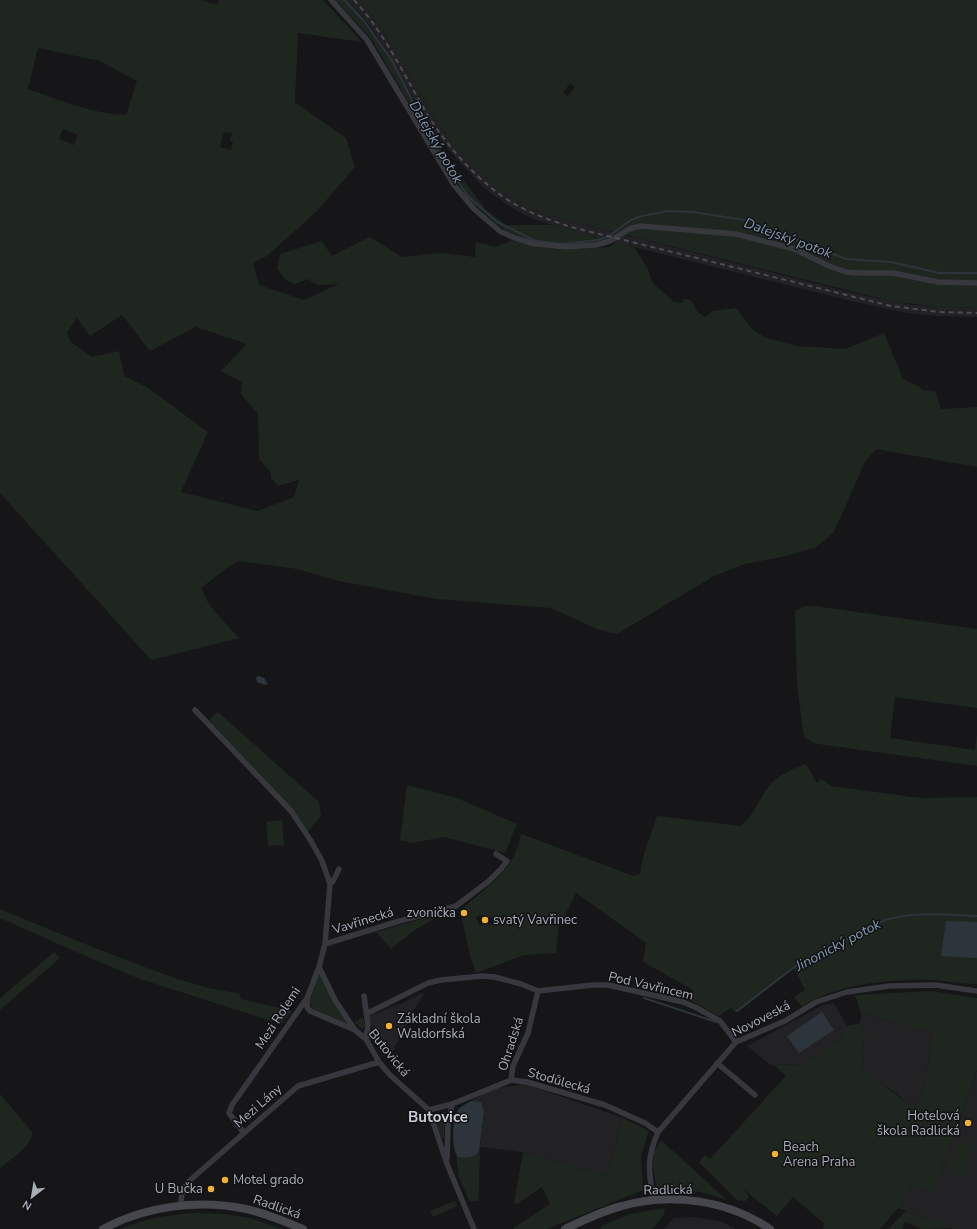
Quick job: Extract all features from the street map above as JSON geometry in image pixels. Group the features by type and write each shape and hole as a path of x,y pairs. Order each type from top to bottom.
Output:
{"main road":[{"name":"Radlická","path":"565,1229 617,1207 653,1200 697,1201 721,1206 751,1218 770,1229"},
{"name":"Radlická","path":"103,1229 139,1214 180,1206 217,1205 246,1209 276,1218 303,1229"}],"street":[{"path":"332,0 367,40 454,185 474,209 501,232 535,244 566,247 596,245 610,241 629,229 640,226 736,234 794,249 829,266 846,272 893,273 938,282 977,283"},
{"name":"Mezi Rolemi","path":"195,710 291,811 322,861 330,884 325,944 319,968 307,998 232,1105 229,1113 244,1133"},
{"name":"Vavřinecká","path":"325,944 396,922 456,906 489,881 501,869 507,861 496,854"},
{"path":"330,884 339,869"},
{"path":"319,968 335,1000 355,1030"},
{"name":"Pod Vavřincem","path":"366,1014 421,986 441,980 482,976 495,977 538,991 593,985 608,985 683,1002 697,1008 720,1021 736,1042"},
{"name":"Novoveská","path":"653,1200 649,1166 651,1148 658,1132 736,1042 785,1021 816,1002 847,992 889,986 935,985 977,991"},
{"name":"Ohradská","path":"511,1080 513,1066 528,1033 538,991"},
{"path":"364,996 368,1025 366,1039"},
{"name":"Butovická","path":"307,998 306,1007 310,1011 355,1030 366,1039 379,1062 399,1085 429,1110"},
{"name":"Mezi Lány","path":"180,1206 182,1193 186,1184 298,1086 379,1062"},
{"path":"717,1064 755,1095"},
{"name":"Stodůlecká","path":"429,1110 452,1104 511,1080 527,1082 605,1106 645,1123 658,1132"},
{"path":"447,1164 448,1125 452,1104"},
{"path":"429,1110 447,1164 474,1229"}],"shaded area":[{"path":"0,0 201,0 217,5 219,0 323,0 362,42 298,33 295,102 346,138 355,167 317,211 267,256 253,263 259,285 304,300 339,284 318,285 307,279 295,284 286,280 277,269 280,254 322,241 332,256 370,237 402,257 441,253 475,257 476,242 496,247 512,240 536,247 564,250 610,247 616,242 634,247 648,269 652,282 674,302 682,303 684,299 691,300 698,312 705,317 712,311 736,308 753,330 767,338 797,346 845,349 884,333 903,379 923,390 935,391 941,409 977,407 977,467 876,449 865,462 834,532 824,541 814,548 786,556 745,564 714,576 617,634 597,629 551,608 437,599 339,581 297,569 239,561 227,568 201,588 213,609 239,638 151,660 0,493","holes":["38,48 100,61 137,81 126,115 90,109 64,102 28,89","63,129 78,135 74,145 59,139","224,132 232,133 230,141 233,142 231,150 220,147","122,315 150,351 196,327 247,344 221,371 242,382 241,394 258,414 259,459 271,472 271,478 278,486 299,480 294,497 257,511 181,492 208,432 148,388 124,376 119,351 92,357 71,342 67,332 77,318 90,336"]},
{"path":"335,0 348,0 369,26 420,111 437,134 438,146 486,210 506,225 552,225 601,239 595,244 538,242 507,232 474,205 432,143 372,40"},
{"path":"348,0 360,0 370,12 395,49 428,107 455,144 483,175 519,201 535,209 573,222 857,294 914,305 977,308 977,317 913,314 855,302 570,231 531,218 493,195 477,181 448,149 421,112 375,33"},
{"path":"360,0 977,0 977,308 939,307 891,301 573,222 525,205 492,183 468,160 447,135 380,26","holes":["570,83 575,87 568,96 563,93"]},
{"path":"805,606 815,606 977,629 977,708 895,697 890,738 975,750 977,734 977,766 818,744 804,737 797,686 795,611"},
{"path":"259,676 264,678 268,684 265,685 257,682 256,677"},
{"path":"218,712 319,802 321,816 308,832 293,810 209,720"},
{"path":"806,764 817,783 821,779 831,786 920,798 977,797 977,984 934,980 901,980 866,984 831,993 802,1007 794,997 805,990 794,968 736,1013 731,1008 719,1016 691,1001 693,990 643,962 646,943 576,893 559,927 556,953 524,955 476,973 470,955 461,915 464,916 466,912 463,910 465,906 492,883 507,867 518,846 521,834 634,876 640,874 643,857 657,816 740,826 749,817 765,791 773,782 786,773","holes":["480,915 494,918 494,920 497,921 493,925 482,923 481,925 478,924 476,919 476,917"]},
{"path":"407,785 457,798 517,824 505,853 444,837 412,843 400,840"},
{"path":"282,820 284,845 268,846 266,822"},
{"path":"0,909 100,950 172,977 213,989 239,993 241,999 292,1011 281,1024 140,979 0,918"},
{"path":"446,912 413,931 391,949 376,932"},
{"path":"946,921 977,922 977,958 941,956"},
{"path":"54,952 60,958 0,1010 0,998"},
{"path":"319,973 352,1027 312,1009 309,1000"},
{"path":"931,991 977,998 977,1070 939,1177 932,1191 910,1185 898,1208 880,1229 822,1229 825,1224 793,1197 777,1216 743,1189 749,1196 746,1201 737,1200 699,1162 705,1155 710,1159 786,1076 774,1065 804,1064 843,1038 847,1026 860,1023 866,1032 862,1051 863,1069 909,1105 918,1102 924,1087 933,1033 861,1013 855,995"},
{"name":"Základní škola Waldorfská","path":"422,993 424,995 412,1012 405,1029 394,1048 395,1049 388,1054 370,1023 369,1016 402,1003"},
{"path":"834,1003 847,1026 843,1038 804,1064 771,1065 747,1046 823,1005"},
{"path":"822,1012 834,1030 799,1053 787,1036"},
{"path":"861,1013 933,1033 924,1087 918,1102 909,1105 896,1093 876,1080 863,1069 862,1051 866,1032 860,1023"},
{"path":"363,1017 365,1026 362,1029 354,1022"},
{"name":"Hotelová škola Radlická","path":"977,1070 977,1229 952,1229 898,1208 910,1185 932,1191 939,1177"},
{"path":"525,1084 623,1118 607,1176 523,1152 480,1147 484,1111 471,1101 488,1091"},
{"path":"0,1094 32,1132 32,1137 15,1157 0,1168"},
{"path":"471,1101 481,1102 484,1111 479,1151 472,1156 458,1157 453,1141 454,1120 458,1110"},
{"path":"446,1112 444,1138 442,1139 434,1115"},
{"path":"623,1118 649,1131 641,1156 643,1190 547,1229 512,1229 550,1204 542,1187 517,1204 514,1203 523,1152 607,1176"},
{"path":"661,1140 727,1200 701,1192 667,1188 657,1191 653,1167 654,1152"},
{"path":"958,1140 974,1146 962,1177 946,1171"},
{"path":"480,1147 478,1201 469,1201 459,1177 456,1154 457,1156 479,1151"},
{"path":"455,1201 457,1206 433,1217 430,1211"},
{"path":"665,1208 664,1214 653,1229 602,1229 599,1227 630,1214"},
{"path":"906,1211 953,1228 920,1229 905,1222 902,1229 888,1229"},
{"path":"195,1213 224,1214 250,1218 282,1229 121,1229 148,1220"},
{"path":"693,1217 723,1222 736,1229 664,1229 674,1218"}],"waterway":[{"name":"Dalejský potok","path":"344,0 364,21 391,59 442,158 467,195 497,222 536,241 563,244 598,240 609,236 631,220 642,216 668,211 693,212 750,221 846,259 891,262 939,273 977,273"},
{"name":"Jinonický potok","path":"737,1011 801,962 885,920 907,915 942,914 977,916"},
{"name":"Jinonický potok","path":"644,998 716,1022"}],"railway":[{"path":"354,0 383,38 423,107 442,136 464,163 490,187 518,206 544,218 571,227 891,306 939,312 977,313"}],"place":[{"name":"zvonička","path":"464,913"},
{"name":"svatý Vavřinec","path":"485,920"},
{"name":"Základní škola Waldorfská","path":"389,1026"},
{"name":"Hotelová škola Radlická","path":"968,1123"},
{"name":"Beach Arena Praha","path":"775,1154"},
{"name":"Motel grado","path":"225,1180"},
{"name":"U Bučka","path":"211,1189"}],"district":[{"name":"Butovice","path":"438,1117"}]}
